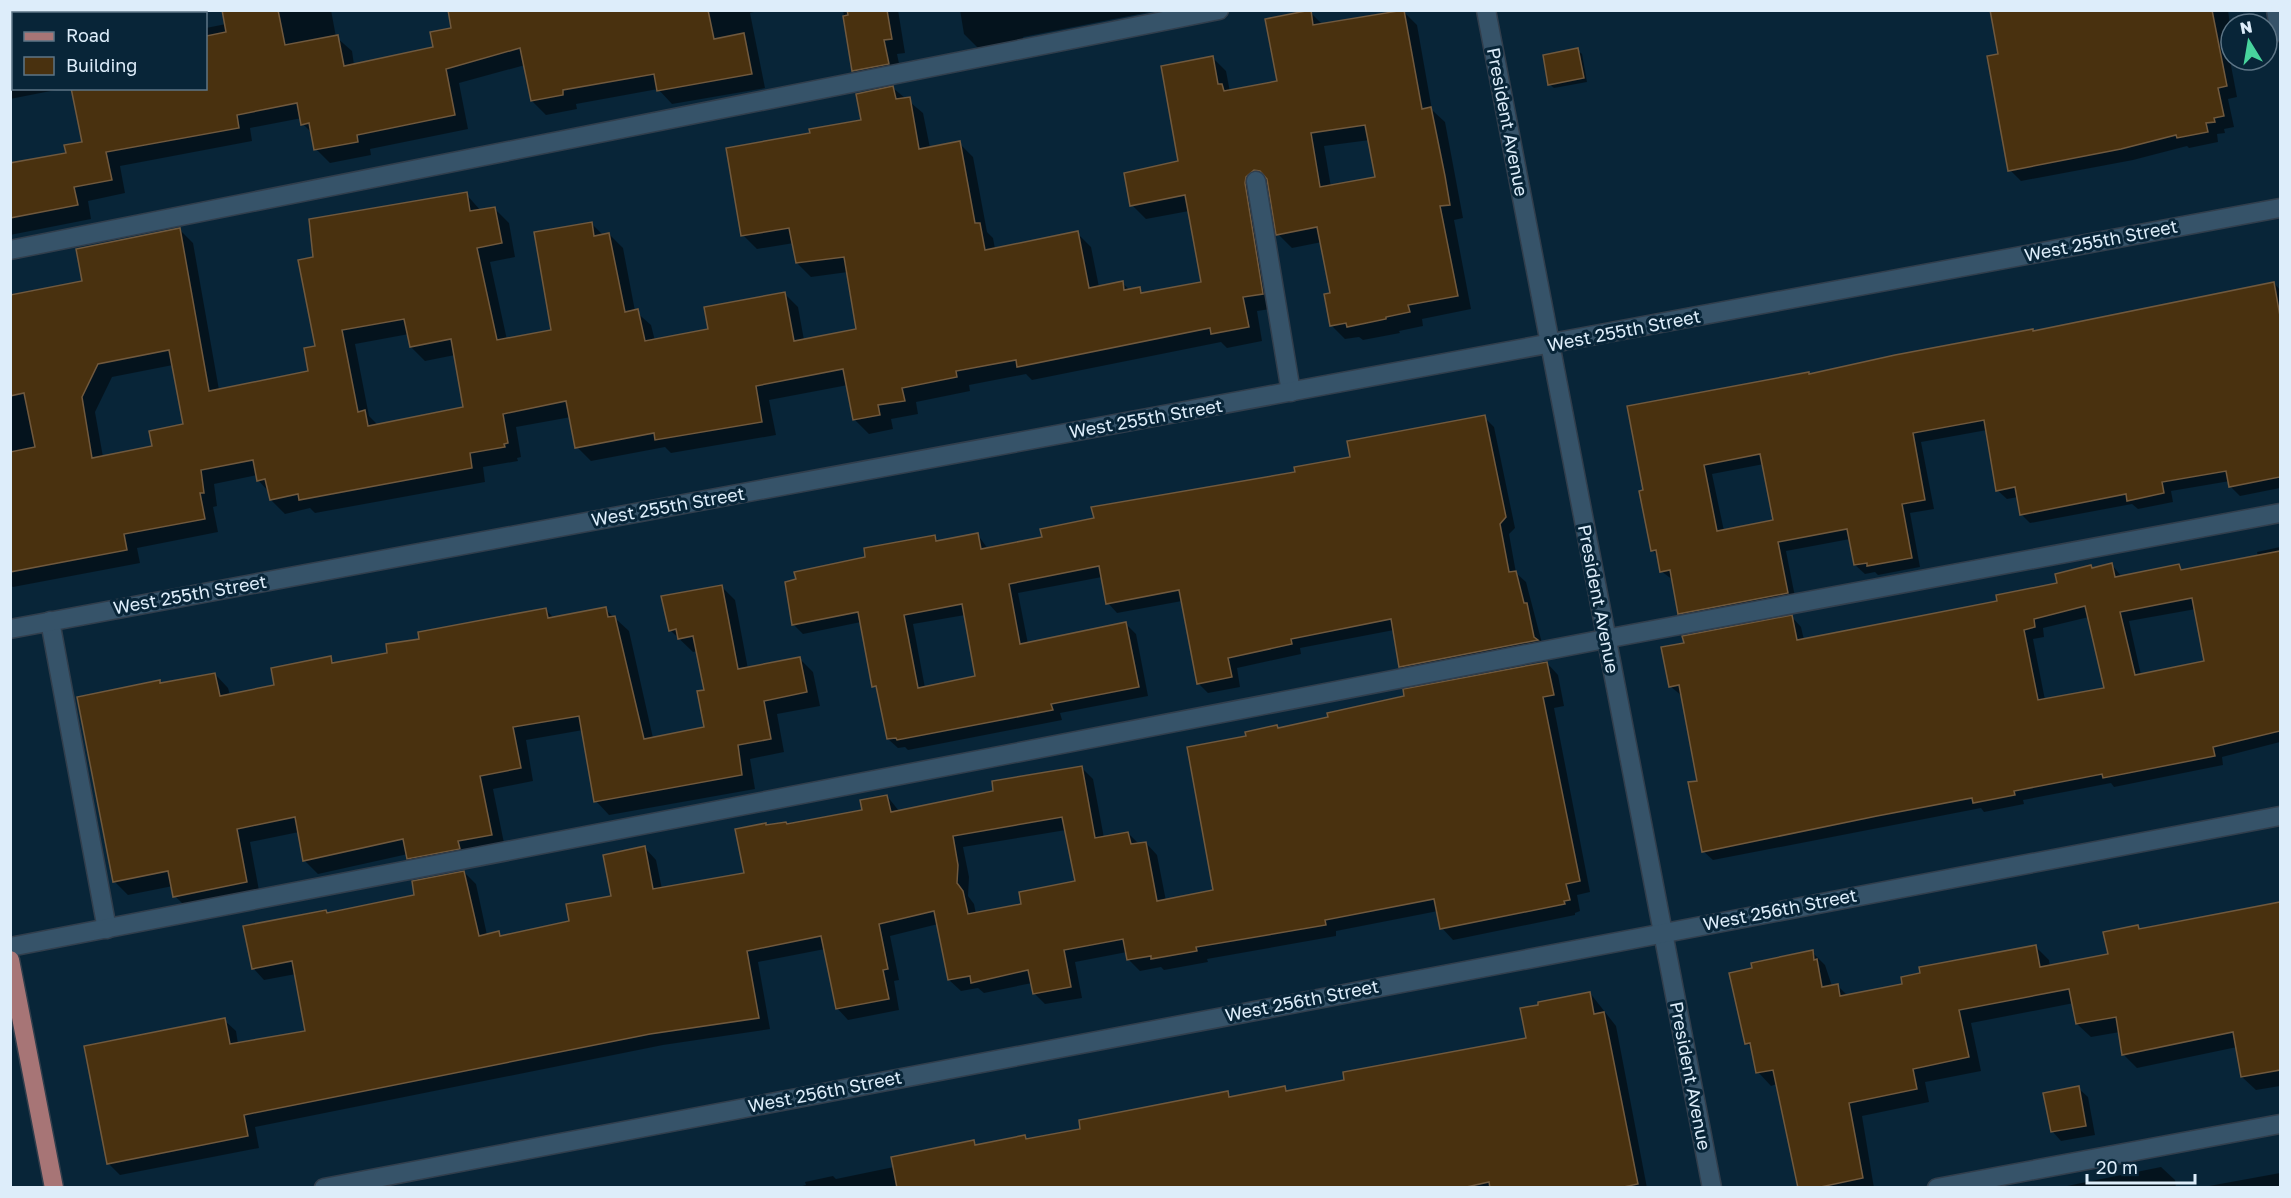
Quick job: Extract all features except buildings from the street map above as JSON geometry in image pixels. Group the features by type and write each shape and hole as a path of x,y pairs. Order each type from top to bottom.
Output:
{"main road":[{"path":"10,960 54,1188"}],"street":[{"path":"10,250 1219,10"},
{"name":"President Avenue","path":"1486,10 1712,1188"},
{"path":"2276,10 2280,32"},
{"path":"1256,181 1291,392"},
{"name":"West 255th Street","path":"10,629 2280,208"},
{"path":"10,947 1605,639 2280,513"},
{"path":"50,621 107,928"},
{"name":"West 256th Street","path":"324,1188 2280,816"},
{"path":"1937,1188 2280,1124"}]}
